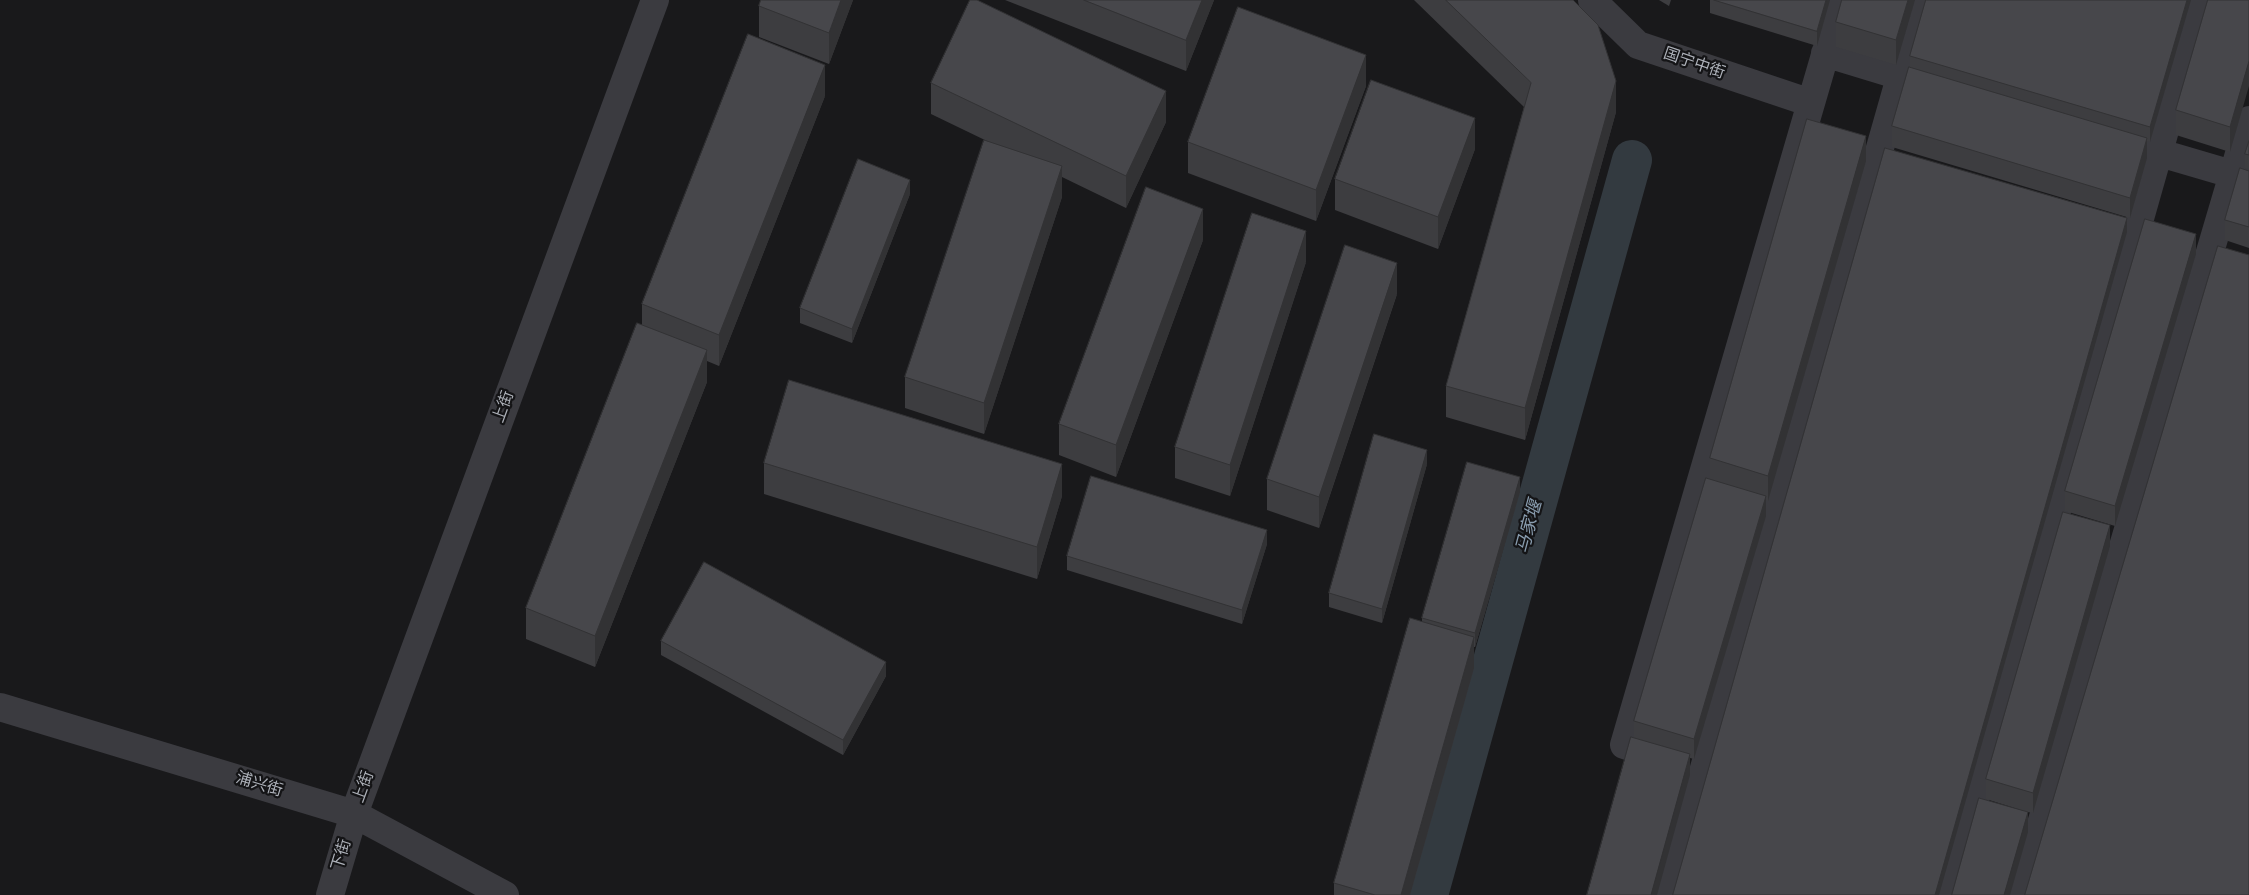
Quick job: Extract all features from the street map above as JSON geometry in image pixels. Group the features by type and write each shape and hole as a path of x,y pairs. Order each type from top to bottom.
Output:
{"street":[{"name":"上街","path":"354,814 654,0"},
{"name":"国宁中街","path":"1592,0 1638,45 1811,103"},
{"path":"1703,771 1624,745 1841,0"},
{"path":"1668,895 1777,511 1889,154 1901,76 1922,0"},
{"path":"2020,895 2007,815 2055,518 2202,0"},
{"path":"1825,53 1939,87"},
{"path":"1948,895 2007,815 2125,540 2212,248 2241,176 2249,120"},
{"path":"1803,130 1889,154"},
{"path":"2121,142 2241,176"},
{"path":"2109,218 2240,256"},
{"path":"1698,488 1725,495"},
{"path":"1751,503 1777,511"},
{"path":"2055,518 2125,540"},
{"name":"浦兴街","path":"0,707 354,814 505,895"},
{"name":"下街","path":"330,895 354,814"}],"building":[{"path":"761,0 841,0 829,33 759,6"},
{"path":"970,0 977,0 1166,91 1126,176 931,83"},
{"path":"1084,0 1202,0 1186,40"},
{"path":"1446,0 1573,0 1598,25 1616,81 1525,408 1446,386 1531,83"},
{"path":"1714,0 1826,0 1817,31"},
{"path":"1842,0 1908,0 1896,40 1836,22"},
{"path":"1926,0 2187,0 2150,127 1910,56"},
{"path":"2208,0 2249,0 2249,61 2230,127 2176,110"},
{"path":"1238,7 1366,55 1316,190 1188,142"},
{"path":"748,34 825,65 719,335 642,304"},
{"path":"1909,67 2147,138 2130,198 1892,126"},
{"path":"1371,80 1475,118 1438,217 1335,179"},
{"path":"1807,119 1866,136 1768,476 1710,458"},
{"path":"984,140 1062,166 984,403 905,377"},
{"path":"2249,141 2249,155 2245,154"},
{"path":"1885,148 2127,218 1935,895 1673,895"},
{"path":"858,159 910,180 852,329 800,308"},
{"path":"2240,168 2249,171 2249,227 2225,220"},
{"path":"1146,187 1203,209 1116,445 1059,424"},
{"path":"1252,213 1306,231 1230,465 1175,447"},
{"path":"2145,219 2196,234 2115,506 2065,491"},
{"path":"1345,245 1397,263 1319,497 1267,479"},
{"path":"2218,246 2249,255 2249,895 2025,895"},
{"path":"637,323 707,350 595,636 526,608"},
{"path":"789,380 1062,464 1037,547 764,463"},
{"path":"1374,434 1427,450 1382,609 1329,593"},
{"path":"1467,462 1520,477 1475,633 1422,618"},
{"path":"1091,476 1267,530 1242,610 1067,556"},
{"path":"1706,478 1766,496 1694,739 1634,721"},
{"path":"2063,512 2110,525 2033,793 1986,779"},
{"path":"704,562 886,662 843,740 661,641"},
{"path":"1410,618 1474,637 1401,895 1375,895 1334,883"},
{"path":"1631,737 1690,754 1651,895 1587,895"},
{"path":"1979,798 2028,812 2004,895 1952,895"}],"waterway":[{"name":"马家堰","path":"1428,895 1632,160"}]}
